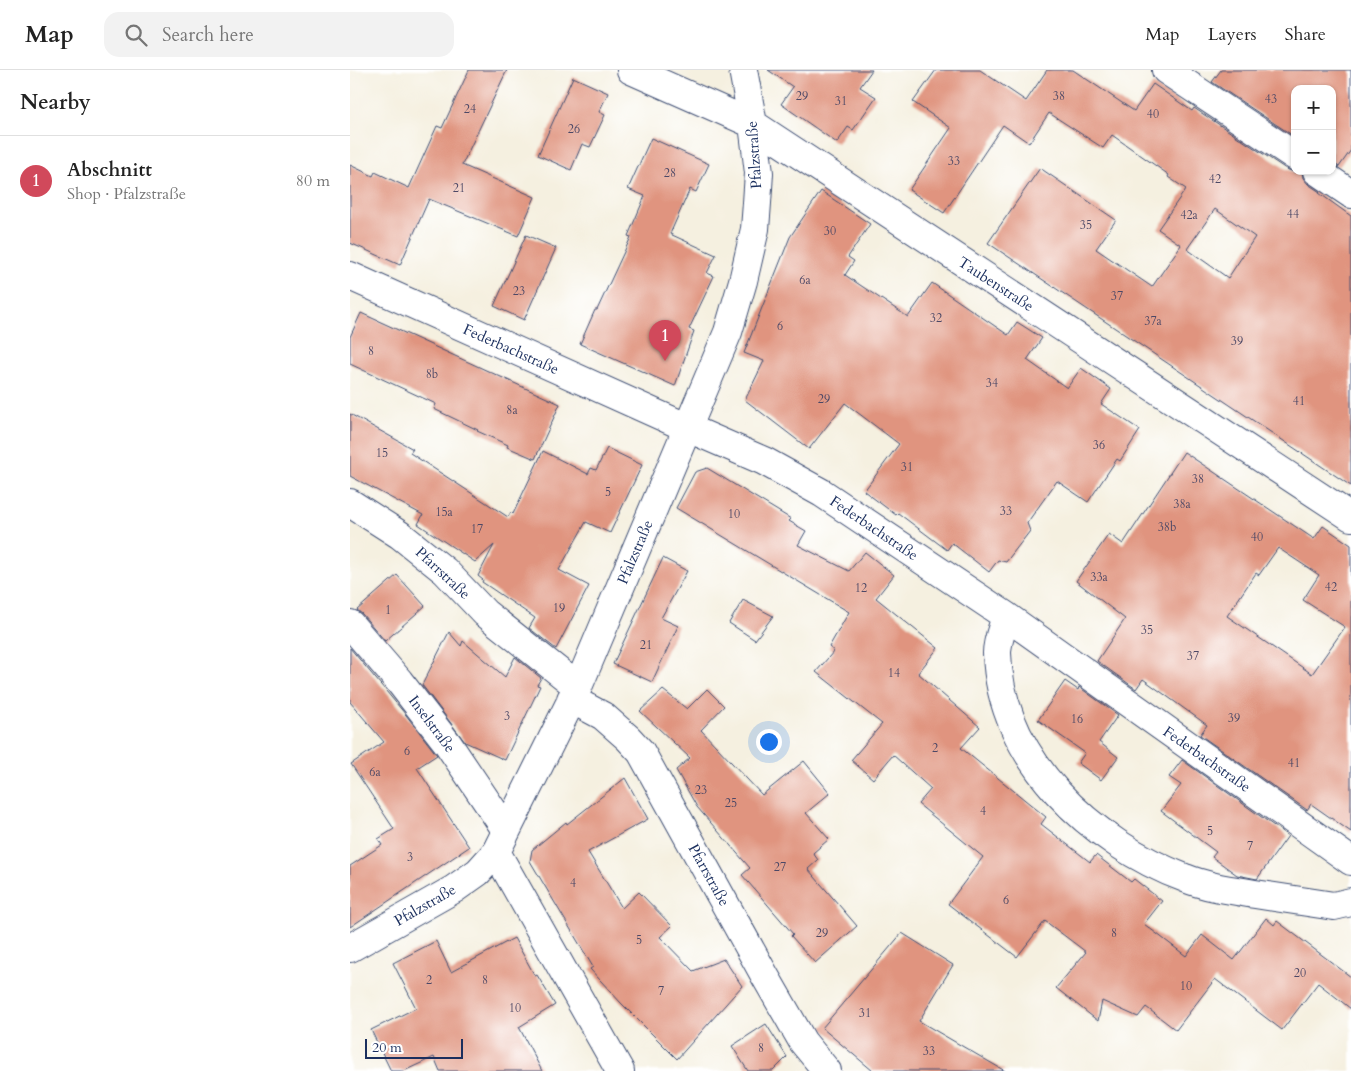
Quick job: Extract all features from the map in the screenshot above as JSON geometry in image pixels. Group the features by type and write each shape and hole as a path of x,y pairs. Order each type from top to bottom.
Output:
{"street":[{"name":"Taubenstraße","path":"631,70 753,124 1351,517"},
{"name":"Pfalzstraße","path":"350,948 454,889 478,872 501,841 574,693 728,332 743,281 755,228 758,173 753,124 743,70"},
{"path":"1166,70 1291,153"},
{"path":"1323,175 1351,194"},
{"name":"Federbachstraße","path":"350,276 764,461 822,493 1006,616 1351,861"},
{"name":"Pfarrstraße","path":"350,503 400,535 444,571 485,613 574,693 628,738 641,752 803,1042 827,1071"},
{"path":"1006,616 997,650 999,677 1007,709 1034,762 1050,784 1070,806 1092,825 1129,852 1158,867 1186,879 1216,888 1334,906 1351,902"},
{"name":"Inselstraße","path":"350,624 399,681 448,744 501,841 620,1071"}],"building":[{"path":"469,70 507,70 462,165 535,197 518,236 429,199 400,265 350,243 350,165 373,176 375,172 409,188 437,126 442,128"},
{"path":"768,70 872,70 860,87 876,97 853,130 848,127 837,143 781,104 793,87"},
{"path":"936,70 980,70 1026,101 1047,70 1073,70 1134,111 1153,84 1192,111 1194,108 1291,171 1291,175 1303,175 1308,184 1351,216 1351,486 988,243 1040,168 1116,220 1096,249 1152,287 1181,245 1158,229 1186,189 1112,135 1103,148 1049,113 1029,143 1003,125 944,213 909,190 951,128 913,102","holes":["1215,209 1255,237 1228,278 1187,249"]},
{"path":"1221,70 1351,70 1351,150 1339,167 1336,165 1336,85 1291,85 1291,134 1212,82"},
{"path":"573,77 608,93 599,112 605,115 590,147 582,144 571,170 538,155"},
{"path":"651,138 709,164 696,192 690,189 670,234 716,255 707,273 714,276 689,329 694,331 675,386 580,344 631,237 628,236 645,196 628,189"},
{"path":"821,191 870,224 848,257 854,261 845,275 908,317 932,283 1008,335 1017,322 1042,338 1027,360 1067,388 1081,368 1111,389 1101,404 1140,430 1120,461 1117,459 1088,502 1057,481 1027,523 1030,531 1006,562 998,560 989,572 952,543 947,550 898,513 896,515 864,491 899,444 845,403 809,449 745,400 764,361 744,353 790,237"},
{"path":"526,235 556,248 524,320 494,306"},
{"path":"361,313 560,404 535,459 507,447 508,445 434,409 436,404 350,364 350,337"},
{"path":"350,414 413,449 410,453 508,517 511,512 513,514 543,451 588,474 591,468 596,470 607,448 642,465 610,533 586,522 559,570 589,586 556,649 529,628 535,618 482,582 483,580 478,576 494,545 475,562 418,524 423,515 350,476"},
{"path":"1184,452 1314,539 1323,526 1351,545 1351,832 1311,804 1307,810 1200,735 1207,725 1143,679 1136,689 1097,661 1125,619 1076,581 1109,534 1123,544","holes":["1278,548 1319,575 1303,600 1345,627 1312,674 1227,616 1256,573 1259,575"]},
{"path":"707,468 791,519 789,521 806,531 798,545 849,571 865,552 894,575 876,598 938,648 918,673 980,727 961,748 1046,817 1041,824 1090,862 1096,855 1131,882 1134,879 1162,901 1144,924 1186,956 1202,935 1234,960 1266,918 1274,925 1277,921 1351,977 1351,1009 1318,983 1282,1030 1215,979 1176,1030 1146,1007 1138,1017 1102,1001 1098,1021 1056,988 1086,952 1045,921 1017,957 948,904 983,857 918,804 931,789 893,755 873,779 851,760 882,724 816,672 834,651 829,647 849,612 676,508 695,472"},
{"path":"663,558 687,571 661,618 678,626 652,682 613,664"},
{"path":"397,575 425,606 385,641 357,610"},
{"path":"743,600 773,616 755,640 729,623"},
{"path":"449,632 461,646 463,641 505,677 515,657 541,678 537,685 540,686 505,760 465,742 422,685"},
{"path":"350,648 437,755 417,768 469,847 350,927 350,866 382,845 378,839 394,829 351,764 384,742 350,702"},
{"path":"1065,681 1078,690 1079,687 1118,715 1099,742 1118,757 1101,780 1078,763 1085,753 1038,720"},
{"path":"707,689 724,706 701,730 762,795 804,761 830,793 806,813 829,839 813,853 818,860 808,869 857,926 815,963 791,936 793,934 742,875 750,868 697,807 676,770 690,758 640,711 663,690 687,709"},
{"path":"1182,760 1288,836 1257,879 1237,875 1212,857 1216,852 1161,811 1181,785 1169,777"},
{"path":"625,778 648,819 588,852 622,908 639,892 672,926 660,937 693,971 724,959 742,986 677,1059 590,969 593,967 530,861 532,850"},
{"path":"902,933 953,965 919,1021 1005,1071 873,1071 822,1028"},
{"path":"514,938 535,976 537,975 555,1005 519,1027 542,1071 440,1071 434,1057 404,1071 391,1071 371,1030 416,1008 393,963 436,941 451,972"},
{"path":"766,1024 787,1057 773,1071 748,1071 732,1046"}],"place":[{"name":"Abschnitt","path":"665,361"}]}
